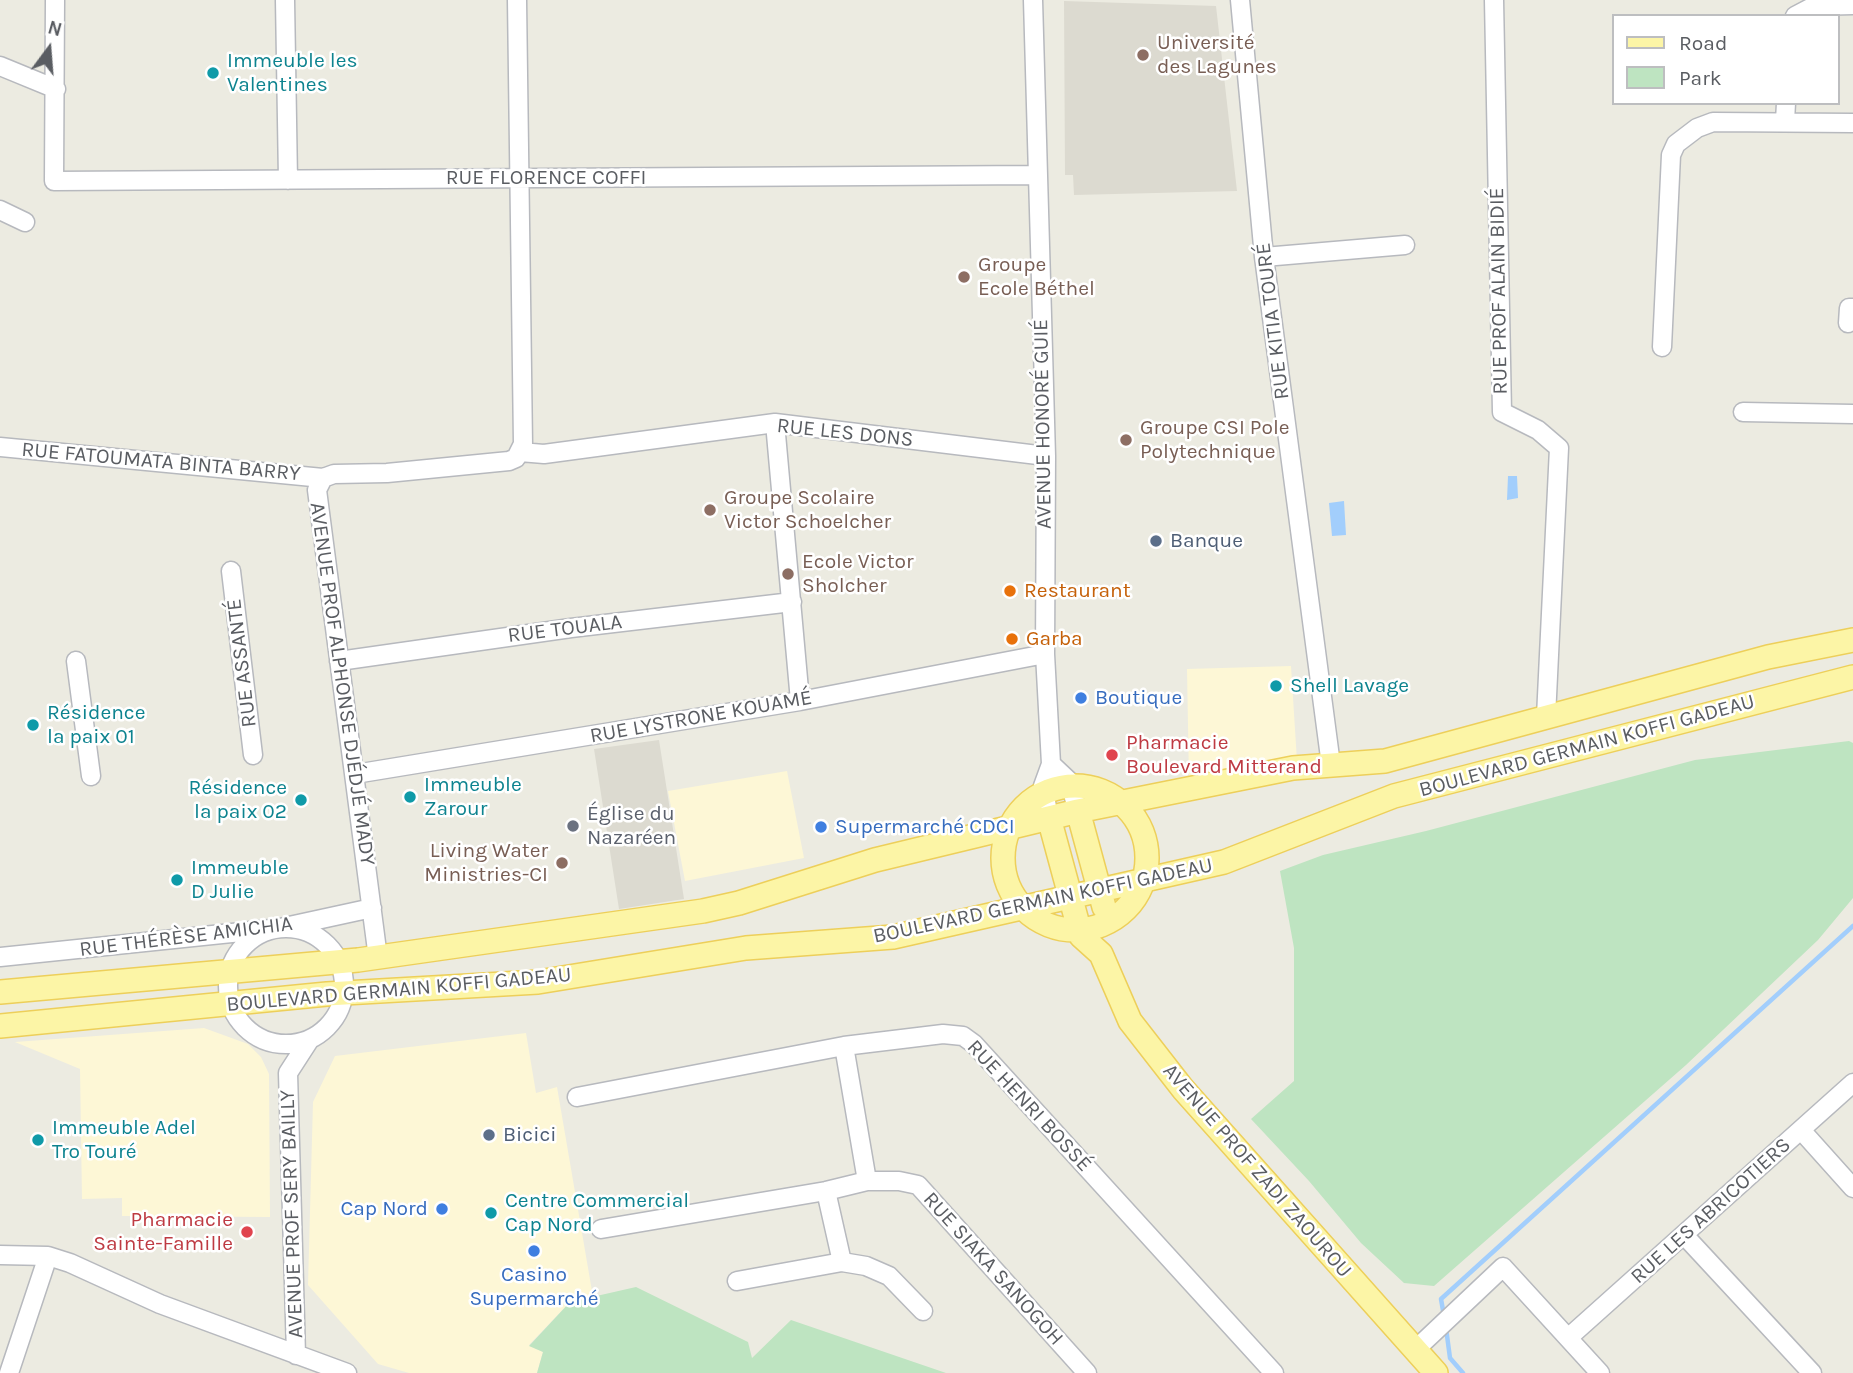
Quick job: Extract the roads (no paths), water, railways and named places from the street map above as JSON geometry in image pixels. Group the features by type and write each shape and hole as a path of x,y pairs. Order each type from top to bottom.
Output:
{"main road":[{"name":"BOULEVARD GERMAIN KOFFI GADEAU","path":"0,992 378,958 703,911 739,903 875,860 1078,811 1293,768 1385,761 1768,657 1853,640"},
{"name":"BOULEVARD GERMAIN KOFFI GADEAU","path":"0,1026 344,993 538,982 746,948 893,937 1071,899 1224,862 1394,796 1853,677"},
{"path":"1071,786 1099,790 1121,802 1143,836 1147,856 1143,882 1130,904 1107,921 1079,929 1051,925 1025,909 1010,889 1004,868 1004,846 1021,809 1044,793 1071,786"},
{"path":"1078,811 1109,931 1101,954"},
{"path":"1049,818 1079,929"},
{"name":"AVENUE PROF ZADI ZAOUROU","path":"1079,929 1081,936 1101,954 1130,1021 1183,1089 1436,1373"}],"street":[{"path":"0,66 56,89 55,0"},
{"path":"285,0 288,180"},
{"path":"517,0 523,430 520,452"},
{"name":"AVENUE HONORÉ GUIÉ","path":"1033,0 1046,456 1045,654 1051,764 1043,786 1049,818"},
{"name":"RUE KITIA TOURÉ","path":"1240,0 1264,257 1331,765"},
{"name":"RUE PROF ALAIN BIDIÉ","path":"1494,0 1502,412 1538,430 1559,448 1546,717"},
{"path":"1799,14 1814,6 1853,5"},
{"name":"RUE FLORENCE COFFI","path":"56,89 54,181 1038,175"},
{"path":"1662,346 1671,155 1676,144 1698,128 1713,122 1786,112 1853,123"},
{"path":"0,210 25,222"},
{"path":"1264,257 1405,245"},
{"path":"1744,412 1853,414"},
{"path":"775,422 800,701"},
{"name":"RUE LES DONS","path":"520,452 544,454 775,422 1046,456"},
{"name":"RUE FATOUMATA BINTA BARRY","path":"0,447 323,478"},
{"name":"AVENUE PROF ALPHONSE DJÉDJÉ MADY","path":"378,958 317,490 323,478 334,474 509,461 520,452"},
{"name":"RUE ASSANTÉ","path":"231,571 253,755"},
{"name":"RUE TOUALA","path":"339,661 571,628 792,602"},
{"name":"RUE LYSTRONE KOUAMÉ","path":"355,774 800,701 1045,654"},
{"path":"76,661 91,776"},
{"path":"1051,764 1071,786 1078,811"},
{"name":"RUE THÉRÈSE AMICHIA","path":"0,957 280,928 372,908"},
{"path":"230,1003 230,971 249,942 280,928 314,935 334,950 344,976 344,993"},
{"name":"AVENUE PROF SERY BAILLY","path":"288,1073 310,1039 329,1026 340,1008 344,993"},
{"name":"AVENUE PROF SERY BAILLY","path":"230,1003 248,1030 267,1041 288,1073 296,1355"},
{"name":"RUE HENRI BOSSÉ","path":"577,1097 844,1046 943,1034 963,1036 974,1044 1274,1373"},
{"path":"267,1041 288,1044 310,1039"},
{"path":"844,1046 867,1181"},
{"name":"RUE LES ABRICOTIERS","path":"1568,1338 1853,1083"},
{"path":"1801,1130 1853,1188"},
{"name":"RUE SIAKA SANOGOH","path":"601,1229 826,1191 867,1181 898,1181 918,1185 1087,1373"},
{"path":"826,1191 842,1262"},
{"path":"1684,1235 1812,1373"},
{"path":"0,1255 48,1256 89,1270 160,1304 347,1373"},
{"path":"9,1373 48,1256"},
{"path":"737,1281 842,1262 866,1266 890,1276 923,1311"},
{"path":"1415,1350 1503,1267 1600,1373"}],"water":[{"path":"1508,476 1517,476 1518,498 1507,500"},
{"path":"1344,501 1346,535 1332,536 1329,503"}],"waterway":[{"path":"1444,1316 1441,1299 1853,926"},
{"path":"1446,1328 1450,1358 1463,1373"}],"place":[{"name":"Université des Lagunes","path":"1143,55"},
{"name":"Immeuble les Valentines","path":"213,73"},
{"name":"Groupe Ecole Béthel","path":"964,277"},
{"name":"Groupe CSI Pole Polytechnique","path":"1126,440"},
{"name":"Groupe Scolaire Victor Schoelcher","path":"710,510"},
{"name":"Banque","path":"1156,541"},
{"name":"Ecole Victor Sholcher","path":"788,574"},
{"name":"Restaurant","path":"1010,591"},
{"name":"Garba","path":"1012,639"},
{"name":"Shell Lavage","path":"1276,686"},
{"name":"Boutique","path":"1081,698"},
{"name":"Résidence la paix 01","path":"33,725"},
{"name":"Pharmacie Boulevard Mitterand","path":"1112,755"},
{"name":"Immeuble Zarour","path":"410,797"},
{"name":"Résidence la paix 02","path":"301,800"},
{"name":"Église du Nazaréen","path":"573,826"},
{"name":"Supermarché CDCI","path":"821,827"},
{"name":"Living Water Ministries-CI","path":"562,863"},
{"name":"Immeuble D Julie","path":"177,880"},
{"name":"Bicici","path":"489,1135"},
{"name":"Immeuble Adel Tro Touré","path":"38,1140"},
{"name":"Cap Nord","path":"442,1209"},
{"name":"Centre Commercial Cap Nord","path":"491,1213"},
{"name":"Pharmacie Sainte-Famille","path":"247,1232"},
{"name":"Casino Supermarché","path":"534,1251"}]}
